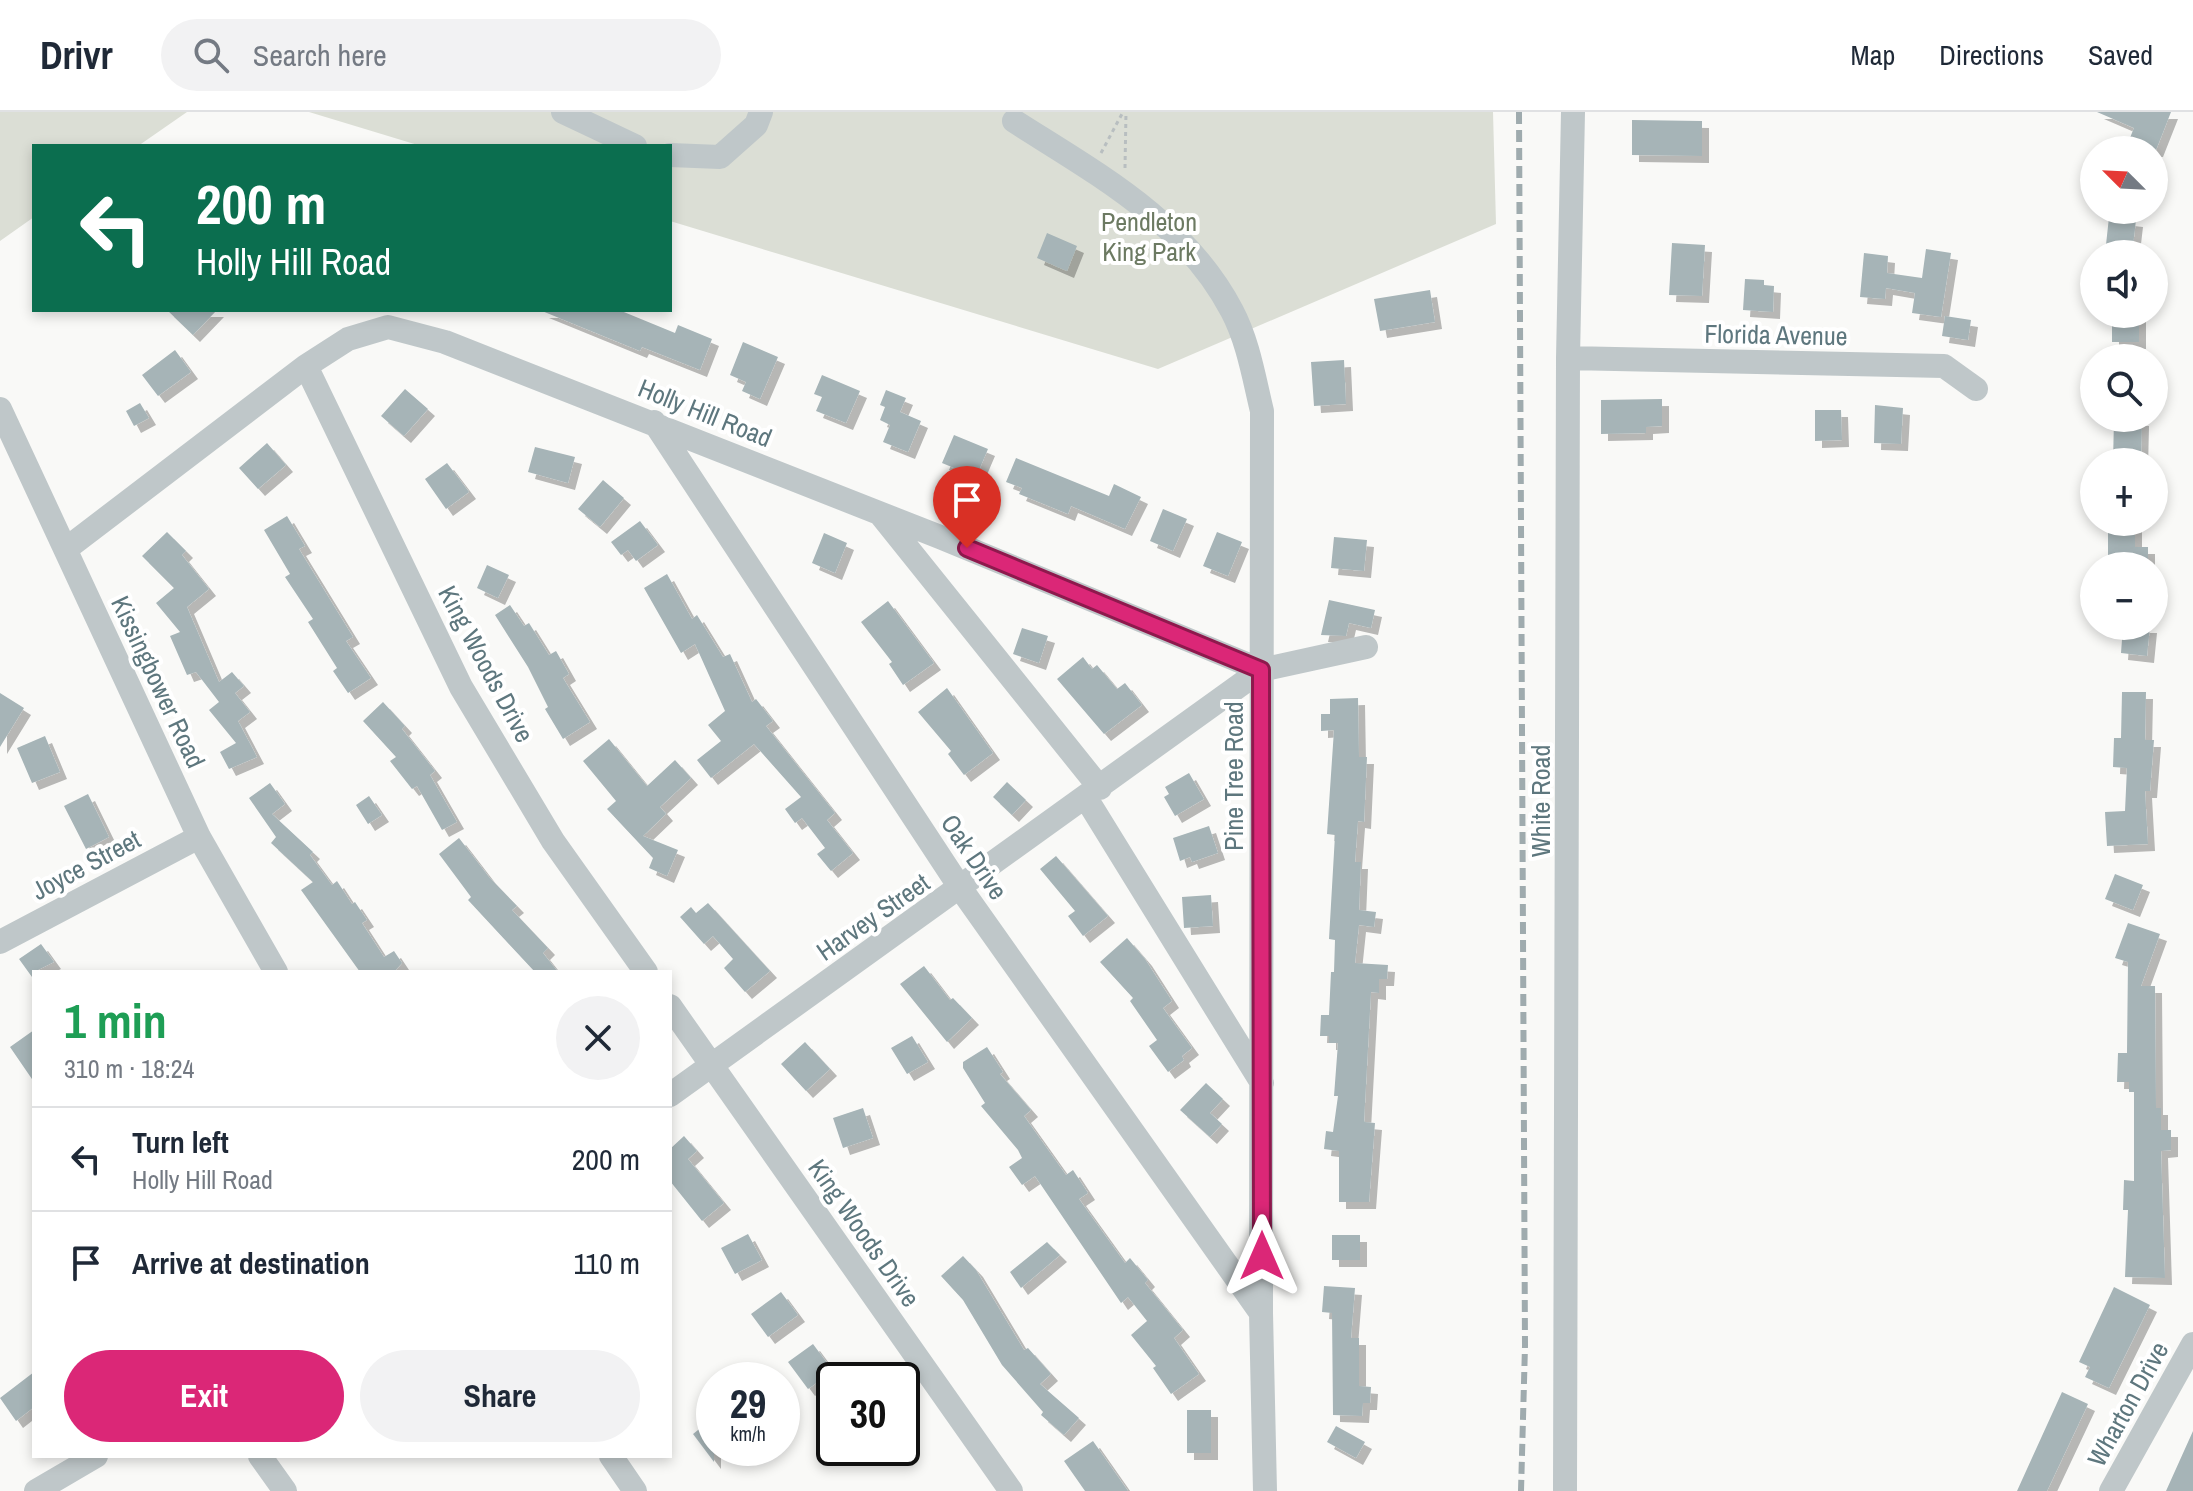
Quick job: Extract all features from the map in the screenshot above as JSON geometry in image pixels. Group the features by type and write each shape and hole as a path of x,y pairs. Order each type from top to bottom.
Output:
{"street":[{"path":"563,112 631,144"},
{"path":"672,155 720,157 756,125 761,112"},
{"name":"White Road","path":"1565,1491 1568,358 1573,112"},
{"name":"Pine Tree Road","path":"1014,121 1150,210 1195,255 1233,312 1262,411 1261,1313 1265,1491"},
{"name":"Holly Hill Road","path":"66,549 306,366 348,339 388,327 445,342 654,422 1261,670"},
{"name":"Florida Avenue","path":"1568,358 1944,366 1976,389"},
{"name":"King Woods Drive","path":"306,366 461,687 553,841 645,970"},
{"name":"Kissingbower Road","path":"0,409 199,837 275,970"},
{"name":"Oak Drive","path":"654,422 961,889 1261,1313"},
{"path":"878,512 1093,793 1262,1083"},
{"path":"1261,670 1366,647"},
{"name":"Harvey Street","path":"672,1094 961,889 1261,670"},
{"name":"Joyce Street","path":"0,942 199,837"},
{"name":"King Woods Drive","path":"672,1009 1011,1491"},
{"name":"Wharton Drive","path":"2111,1491 2193,1344"},
{"path":"46,1489 93,1458"},
{"path":"261,1458 285,1491"},
{"path":"612,1458 635,1491"}],"path":[{"path":"1091,170 1125,112"},
{"path":"1125,112 1125,193"}],"green space":[{"path":"0,112 187,112 141,144 32,144 32,218 0,241"},
{"name":"Pendleton King Park","path":"309,112 1493,112 1496,224 1158,369 672,222 672,144 414,144"}],"building":[{"path":"2097,112 2171,112 2162,136 2131,136 2134,128"},
{"path":"1632,120 1702,121 1702,156 1632,155"},
{"path":"2108,224 2136,224 2134,240 2107,240"},
{"path":"1047,233 1077,246 1067,271 1037,258"},
{"path":"1672,243 1705,245 1702,296 1669,295"},
{"path":"1926,249 1951,253 1941,317 1912,313 1915,293 1886,288 1885,299 1860,297 1864,253 1888,256 1887,273 1922,278"},
{"path":"1745,279 1764,280 1764,285 1774,286 1773,312 1743,310"},
{"path":"1430,290 1435,322 1380,331 1374,299"},
{"path":"169,312 215,312 193,335"},
{"path":"544,312 624,312 675,333 678,325 712,339 700,370 642,347 640,351"},
{"path":"1945,316 1971,320 1968,340 1942,336"},
{"path":"2112,328 2139,328 2139,342 2112,342"},
{"path":"743,342 778,357 760,399 742,391 746,382 730,375"},
{"path":"175,350 191,372 158,396 142,375"},
{"path":"1344,360 1346,404 1314,406 1311,362"},
{"path":"822,375 860,391 846,423 816,411 822,397 814,394"},
{"path":"405,389 428,409 404,436 381,416"},
{"path":"886,390 906,398 900,412 921,421 908,452 883,442 890,425 880,420 885,407 880,405"},
{"path":"1662,399 1662,426 1646,427 1646,433 1601,434 1601,400"},
{"path":"140,403 149,418 134,426 126,411"},
{"path":"1875,405 1903,408 1901,444 1874,443"},
{"path":"1815,410 1841,410 1842,440 1815,441"},
{"path":"2114,432 2142,432 2141,448 2113,448"},
{"path":"954,435 988,449 976,477 942,463"},
{"path":"267,443 286,465 258,489 239,468"},
{"path":"535,447 575,457 568,483 528,472"},
{"path":"1016,458 1109,496 1114,484 1141,497 1125,529 1071,506 1068,514 1019,494 1022,488 1006,482"},
{"path":"447,463 469,492 446,509 425,479"},
{"path":"603,480 624,498 600,527 578,509"},
{"path":"1163,509 1187,519 1173,551 1150,541"},
{"path":"287,516 305,546 299,549 353,637 346,641 371,678 348,693 333,671 337,668 308,622 313,619 285,577 290,574 264,530"},
{"path":"640,521 658,545 636,561 628,550 621,555 611,542"},
{"path":"167,532 186,551 182,555 209,589 187,607 219,682 232,672 244,686 235,693 250,712 238,721 257,757 229,769 220,752 236,743 209,710 219,702 196,672 187,675 170,636 180,632 156,603 174,588 142,556"},
{"path":"1217,532 1242,542 1228,576 1203,566"},
{"path":"824,533 847,543 835,573 812,563"},
{"path":"2108,536 2135,536 2135,547 2148,547 2148,552 2108,552"},
{"path":"1334,537 1367,540 1364,571 1331,568"},
{"path":"487,565 509,575 498,598 477,588"},
{"path":"667,574 692,619 697,615 723,657 730,654 752,702 756,699 773,721 766,726 835,813 827,820 853,853 831,871 817,854 825,848 802,818 795,823 785,809 801,797 754,744 711,778 697,760 721,741 708,725 725,711 695,644 681,653 644,588"},
{"path":"1329,600 1375,610 1371,628 1349,623 1346,636 1321,635"},
{"path":"888,601 934,663 903,685 889,664 892,662 861,622"},
{"path":"510,605 524,626 529,623 549,655 556,651 569,674 563,678 590,722 563,739 545,709 548,707 528,667 495,615"},
{"path":"1022,628 1048,636 1039,663 1013,654"},
{"path":"2122,640 2149,640 2147,656 2121,653"},
{"path":"1083,657 1092,669 1097,665 1117,689 1125,683 1142,705 1104,734 1057,679"},
{"path":"947,688 993,753 964,775 948,754 951,751 918,712"},
{"path":"2122,692 2146,692 2145,740 2154,740 2150,791 2145,791 2148,844 2107,846 2105,812 2125,811 2127,768 2113,767 2114,738 2121,738"},
{"path":"0,693 24,708 0,747"},
{"path":"1358,698 1359,757 1367,757 1364,822 1358,821 1355,862 1361,862 1359,910 1376,912 1374,927 1359,925 1355,963 1388,965 1387,979 1379,979 1379,993 1371,992 1364,1122 1375,1123 1369,1202 1339,1202 1339,1151 1324,1149 1326,1131 1333,1132 1338,1096 1334,1096 1338,1043 1329,1043 1329,1036 1320,1036 1321,1015 1329,1015 1335,940 1329,939 1335,835 1327,834 1334,730 1321,731 1321,714 1330,714 1330,699"},
{"path":"383,702 405,726 402,729 435,771 430,775 457,822 442,830 417,786 412,789 390,761 396,757 363,721"},
{"path":"45,736 60,772 32,783 17,748"},
{"path":"609,739 647,786 675,760 691,778 660,807 666,814 643,836 678,850 667,876 649,868 653,858 607,809 616,801 583,761"},
{"path":"1189,773 1204,799 1175,816 1164,797 1169,794 1165,787"},
{"path":"1007,782 1026,800 1012,815 993,797"},
{"path":"270,783 285,804 272,814 313,852 310,855 332,885 337,881 352,904 355,902 367,920 362,923 384,957 394,951 402,963 396,970 359,970 301,890 313,882 271,843 276,837 249,798"},
{"path":"88,794 109,837 86,849 64,806"},
{"path":"369,796 382,815 368,824 356,805"},
{"path":"1209,826 1218,853 1192,862 1190,857 1180,861 1173,838"},
{"path":"459,838 489,877 517,906 512,910 548,948 543,953 556,970 533,970 468,900 471,897 439,854"},
{"path":"1056,856 1108,916 1083,936 1068,916 1075,911 1040,869"},
{"path":"2115,874 2143,885 2133,910 2105,899"},
{"path":"1211,895 1213,926 1184,928 1182,897"},
{"path":"708,903 770,971 745,992 724,968 733,959 713,936 704,944 680,917 691,907 696,913"},
{"path":"2128,923 2160,934 2141,986 2155,986 2156,1108 2161,1108 2161,1130 2171,1130 2171,1150 2161,1151 2165,1278 2125,1277 2128,1210 2123,1210 2124,1180 2134,1181 2134,1092 2129,1092 2129,1082 2117,1082 2118,1053 2127,1053 2128,962 2115,958"},
{"path":"1127,938 1145,959 1172,1001 1163,1008 1192,1048 1182,1056 1184,1060 1168,1072 1149,1046 1157,1040 1130,1001 1133,998 1100,962"},
{"path":"41,944 54,962 32,970 32,977 19,959"},
{"path":"924,966 950,1000 953,998 972,1018 947,1042 900,984"},
{"path":"32,1031 32,1079 10,1047"},
{"path":"912,1036 928,1062 907,1074 891,1048"},
{"path":"805,1042 830,1069 806,1091 781,1064"},
{"path":"987,1047 1003,1072 1000,1074 1031,1110 1024,1116 1066,1175 1073,1170 1088,1193 1079,1199 1125,1263 1130,1258 1148,1280 1145,1283 1183,1330 1174,1338 1199,1374 1171,1394 1153,1368 1156,1366 1131,1335 1147,1321 1128,1297 1121,1303 1035,1176 1022,1185 1009,1167 1022,1158 981,1106 985,1103 963,1068 963,1062"},
{"path":"1206,1083 1223,1099 1210,1113 1222,1124 1210,1137 1180,1110"},
{"path":"863,1108 873,1138 843,1148 833,1118"},
{"path":"684,1136 697,1151 688,1159 724,1203 702,1221 672,1184 672,1147"},
{"path":"748,1234 762,1260 735,1274 721,1248"},
{"path":"1332,1235 1360,1235 1360,1260 1332,1260"},
{"path":"1047,1242 1060,1255 1021,1288 1010,1272"},
{"path":"963,1256 976,1270 1024,1350 1028,1348 1051,1374 1040,1384 1079,1418 1064,1435 1041,1415 1043,1412 1002,1365 963,1300 941,1276"},
{"path":"1324,1286 1355,1288 1351,1338 1359,1338 1359,1386 1371,1387 1370,1403 1363,1403 1362,1416 1333,1415 1332,1313 1322,1312"},
{"path":"2114,1287 2150,1305 2109,1388 2085,1377 2090,1367 2079,1362"},
{"path":"781,1292 798,1315 768,1337 751,1314"},
{"path":"813,1344 826,1362 816,1362 816,1383 808,1389 800,1378 800,1362 788,1362"},
{"path":"32,1374 32,1409 16,1421 0,1398"},
{"path":"2062,1392 2088,1404 2047,1491 2017,1491"},
{"path":"1187,1410 1211,1410 1211,1453 1187,1453"},
{"path":"1336,1426 1365,1442 1356,1458 1327,1442"},
{"path":"2193,1431 2193,1491 2166,1491"},
{"path":"1093,1441 1128,1491 1085,1491 1064,1461"}],"railway":[{"path":"1519,112 1525,1346 1521,1491"}],"route":[{"path":"967,548 1261,670 1262,1256"}]}
